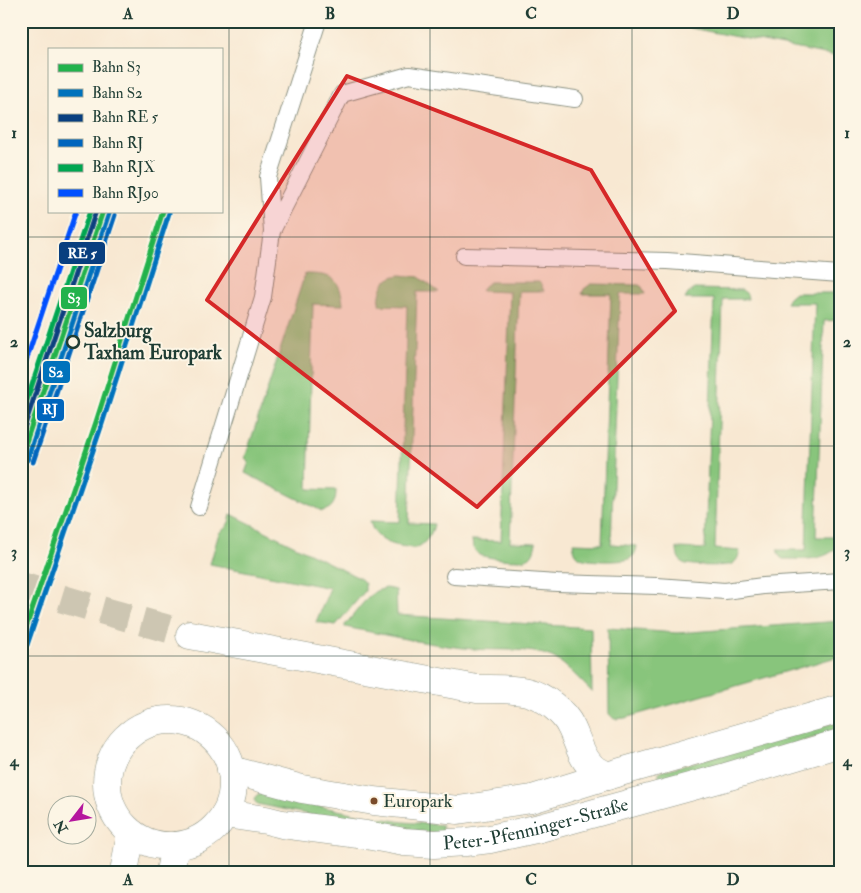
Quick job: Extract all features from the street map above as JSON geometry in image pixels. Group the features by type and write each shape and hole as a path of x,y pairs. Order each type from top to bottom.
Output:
{"street":[{"name":"Peter-Pfenninger-Straße","path":"190,635 478,689 528,692 545,700 561,712 571,726 590,765 606,776"},
{"name":"Peter-Pfenninger-Straße","path":"231,770 302,789 374,801 458,810 532,799 840,709"},
{"path":"160,721 178,721 197,727 212,737 224,752 231,770 233,785 225,814 212,830 172,859 159,846 144,841 131,833 116,818 108,798 107,778 112,758 124,740 140,728 160,721"},
{"name":"Peter-Pfenninger-Straße","path":"225,814 404,842 434,844 466,842 540,828 840,743"},
{"path":"124,872 131,833"}],"lane":[{"path":"199,507 263,297 272,232 268,177 318,21"},
{"path":"272,232 342,94 409,75 575,99"},
{"path":"464,256 667,261 840,274"},
{"path":"454,576 725,591 840,580"}],"highlighted area":[{"path":"347,76 591,170 675,311 477,507 207,300"}],"green space":[{"path":"21,21 30,21 21,51"},
{"path":"655,21 840,21 840,57"},
{"path":"305,274 327,276 333,279 340,288 343,305 313,304 308,489 336,490 334,504 322,511 245,473 249,462 245,458"},
{"path":"401,275 419,277 439,292 417,292 409,523 434,524 428,539 422,545 414,548 394,545 383,540 375,532 370,521 400,522 407,306 379,305 380,293 386,281"},
{"path":"490,282 539,282 544,291 519,291 510,542 536,543 530,557 520,560 497,559 479,555 473,548 472,540 501,541 510,292 481,291"},
{"path":"591,284 639,285 645,294 620,294 611,544 637,546 633,556 619,561 582,559 576,554 573,543 602,544 611,294 582,294 584,289"},
{"path":"694,289 742,290 747,294 748,299 723,299 715,549 740,551 735,561 728,565 707,566 683,563 677,552 677,548 705,549 714,299 685,299"},
{"path":"795,293 840,293 840,320 824,321 816,537 840,537 840,544 834,550 821,557 783,559 777,550 806,550 815,303 786,303"},
{"path":"231,514 361,579 365,584 365,591 336,625 316,622 330,588 210,564 219,533 227,525"},
{"path":"386,588 396,590 397,615 591,628 592,692 562,664 552,657 543,654 457,647 409,640 345,627 368,597 376,591"},
{"path":"840,621 840,656 625,718 614,719 609,714 608,628 677,633"},
{"path":"840,721 840,730 760,754 664,779 659,776 659,772"},
{"path":"258,794 361,815 403,822 442,825 442,834 345,822 257,804 254,800"}],"tunnel":[{"path":"21,586 190,635"}],"rail line":[{"name":"RJ90","path":"21,376 76,212"},
{"name":"RJX","path":"21,418 90,212"},
{"name":"S3","path":"21,457 103,212"},
{"name":"S3","path":"21,642 96,422 163,212"},
{"name":"S2","path":"27,460 109,213"},
{"name":"S2","path":"27,645 102,424 169,213"},
{"name":"RJ","path":"33,462 115,215"}],"transit line":[{"path":"21,437 96,212"}],"place":[{"name":"Salzburg Taxham Europark","path":"73,342"},
{"name":"Europark","path":"374,801"}]}
